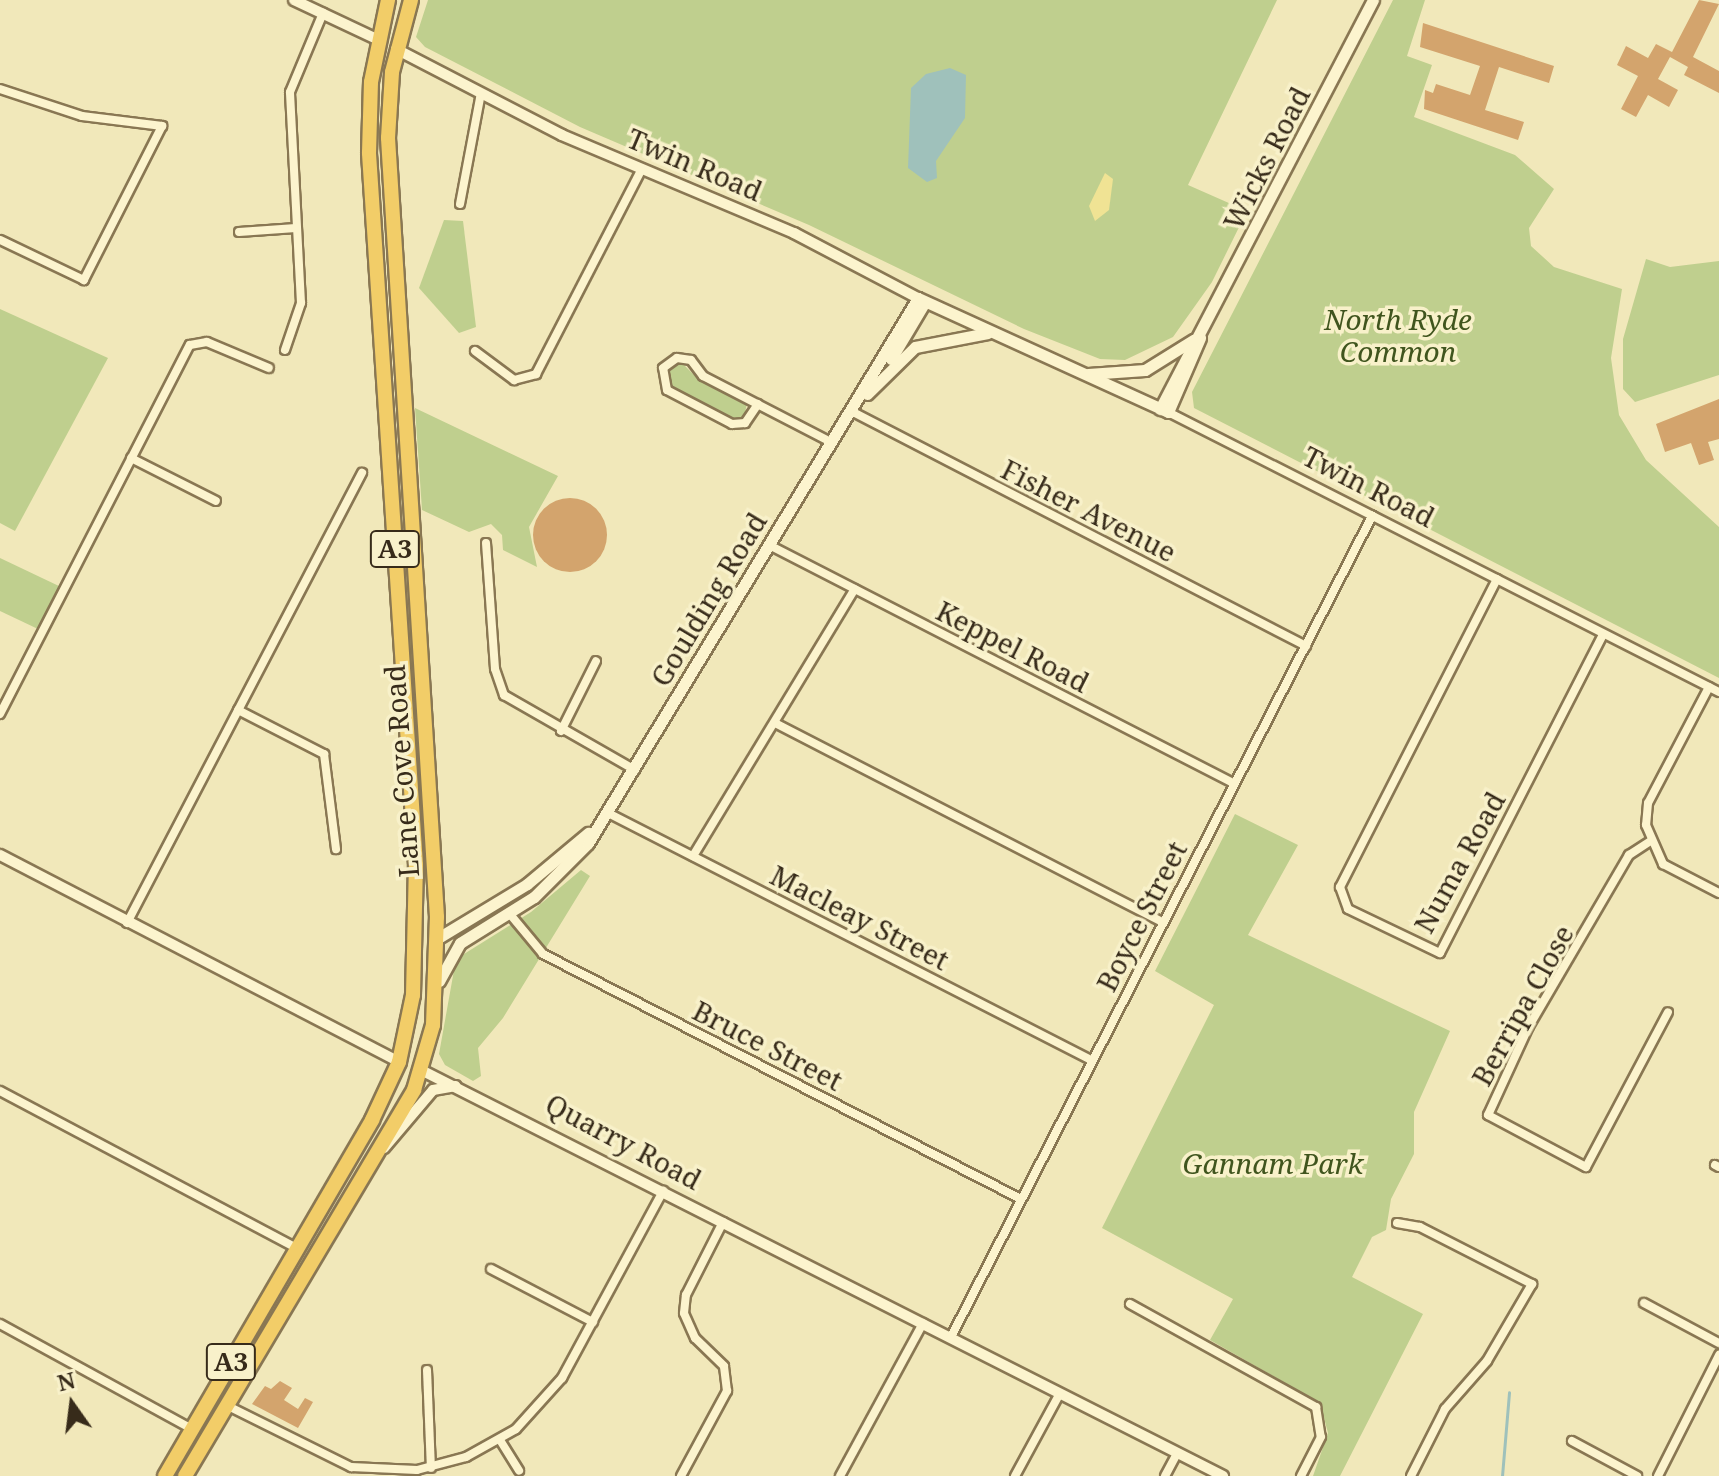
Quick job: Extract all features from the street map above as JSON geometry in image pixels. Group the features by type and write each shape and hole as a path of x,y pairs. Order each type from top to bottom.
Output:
{"highway":[{"name":"Lane Cove Road","path":"165,1476 297,1248 399,1062 413,995 416,865 369,164 379,40 388,0"},
{"name":"Lane Cove Road","path":"185,1476 371,1161 421,1070 439,981 388,138 396,49 411,0"},
{"name":"Twin Road","path":"379,40 396,49"},
{"path":"413,995 438,938"},
{"name":"Quarry Road","path":"399,1062 421,1070"}],"main road":[{"name":"Wicks Road","path":"1164,410 1373,0"},
{"path":"883,374 922,300"},
{"name":"Goulding Road","path":"439,981 460,943 509,913 568,867 608,813 922,300"},
{"name":"Twin Road","path":"922,300 1164,410"},
{"path":"1083,374 1145,370 1183,349 1207,325"},
{"name":"Goulding Road","path":"853,412 883,374 929,340 992,333"},
{"name":"Goulding Road","path":"438,938 502,901 608,813"},
{"path":"502,901 509,913"}],"street":[{"path":"294,0 379,40"},
{"path":"285,350 301,303 290,92 323,13"},
{"name":"Twin Road","path":"396,49 642,169 794,233 922,300"},
{"path":"0,89 82,116 162,126 84,280 0,240"},
{"path":"460,204 481,93"},
{"path":"475,351 514,380 536,374 642,169"},
{"path":"239,232 296,228"},
{"path":"0,714 131,458 195,341 269,368"},
{"path":"758,404 745,423 732,424 667,390 663,368 677,358 691,360 703,376 758,404 834,444"},
{"name":"Twin Road","path":"1164,410 1719,692"},
{"name":"Fisher Avenue","path":"853,412 1306,646"},
{"path":"131,458 216,501"},
{"path":"127,923 362,473"},
{"name":"Boyce Street","path":"951,1337 1372,516"},
{"path":"486,543 497,683 514,705 635,770"},
{"name":"Keppel Road","path":"771,546 1235,784"},
{"name":"Numa Road","path":"1497,579 1340,887 1348,909 1440,953 1603,634"},
{"path":"693,856 855,589"},
{"path":"561,731 596,661"},
{"path":"1709,687 1648,803 1649,842 1673,872 1719,893"},
{"path":"238,710 324,754 336,849"},
{"path":"775,723 1163,922"},
{"name":"Macleay Street","path":"608,813 1091,1060"},
{"name":"Berripa Close","path":"1649,842 1629,855 1529,1026 1488,1115 1586,1167 1668,1012"},
{"name":"Quarry Road","path":"0,855 399,1062"},
{"name":"Bruce Street","path":"509,913 543,954 1021,1199"},
{"name":"Quarry Road","path":"421,1070 473,1091 1223,1476"},
{"path":"371,1161 433,1090 445,1085 473,1091"},
{"path":"0,1091 297,1248"},
{"path":"226,1405 341,1464 395,1472 431,1468 500,1440 547,1397 593,1322 663,1191"},
{"path":"681,1476 727,1391 724,1366 695,1338 684,1313 686,1295 723,1222"},
{"path":"1397,1223 1420,1227 1532,1284 1487,1361 1445,1409 1411,1476"},
{"path":"491,1269 593,1322"},
{"path":"1644,1303 1719,1343"},
{"path":"1130,1304 1316,1407 1321,1437 1301,1476"},
{"path":"840,1476 923,1323"},
{"path":"0,1324 192,1429"},
{"path":"1658,1476 1719,1355"},
{"path":"427,1370 431,1468"},
{"path":"1015,1476 1060,1393"},
{"path":"500,1440 519,1471"},
{"path":"1572,1441 1637,1476"},
{"path":"1165,1476 1177,1453"}],"green space":[{"path":"428,0 1277,0 1188,185 1247,211 1212,282 1173,337 1125,360 1100,359 1024,329 809,225 580,127 425,47 416,37"},
{"name":"North Ryde Common","path":"1393,0 1425,0 1407,56 1432,65 1414,117 1515,155 1554,189 1529,228 1531,246 1554,267 1622,289 1611,358 1619,415 1646,460 1719,527 1719,678 1194,408 1192,392"},
{"path":"444,220 463,221 476,327 459,333 419,288"},
{"path":"1646,259 1670,267 1719,261 1719,375 1635,402 1623,389 1623,339"},
{"path":"0,309 108,358 15,531 0,523"},
{"path":"682,363 698,379 747,403 744,418 732,419 670,387 668,367"},
{"path":"415,408 558,476 529,527 537,567 503,550 502,535 491,524 469,532 422,510"},
{"path":"0,558 61,587 38,629 0,611"},
{"name":"Gannam Park","path":"1235,814 1298,845 1248,935 1450,1031 1414,1112 1414,1154 1391,1199 1386,1230 1372,1237 1352,1277 1423,1314 1340,1476 1313,1476 1328,1433 1320,1403 1210,1340 1233,1299 1102,1228 1214,1005 1155,971"},
{"path":"581,870 590,876 503,1018 478,1048 481,1076 473,1081 445,1065 439,1054 456,959 531,912"}],"sand":[{"path":"1105,173 1113,179 1109,210 1095,221 1089,206"}],"water":[{"path":"950,68 966,75 965,118 936,161 937,178 927,182 908,168 911,88 926,74"}],"building":[{"path":"1699,0 1719,4 1693,57 1719,71 1719,93 1684,75 1688,67 1670,57 1658,79 1678,90 1669,107 1648,95 1636,117 1621,109 1638,76 1617,65 1626,46 1648,58 1656,44 1672,52"},
{"path":"1423,23 1554,66 1549,83 1499,67 1485,110 1524,122 1518,140 1424,109 1425,90 1433,93 1436,84 1470,95 1480,66 1420,47"},
{"path":"1719,399 1719,439 1708,442 1714,460 1699,465 1691,443 1665,452 1656,424"},
{"path":"570,498 584,501 596,509 604,521 607,535 604,549 596,561 584,569 570,572 556,569 544,561 536,549 533,535 536,521 544,509 556,501"},
{"path":"280,1381 292,1388 284,1400 298,1409 305,1398 313,1402 298,1428 252,1404 265,1386 271,1389"}],"waterway":[{"path":"1502,1476 1509,1392"}]}
